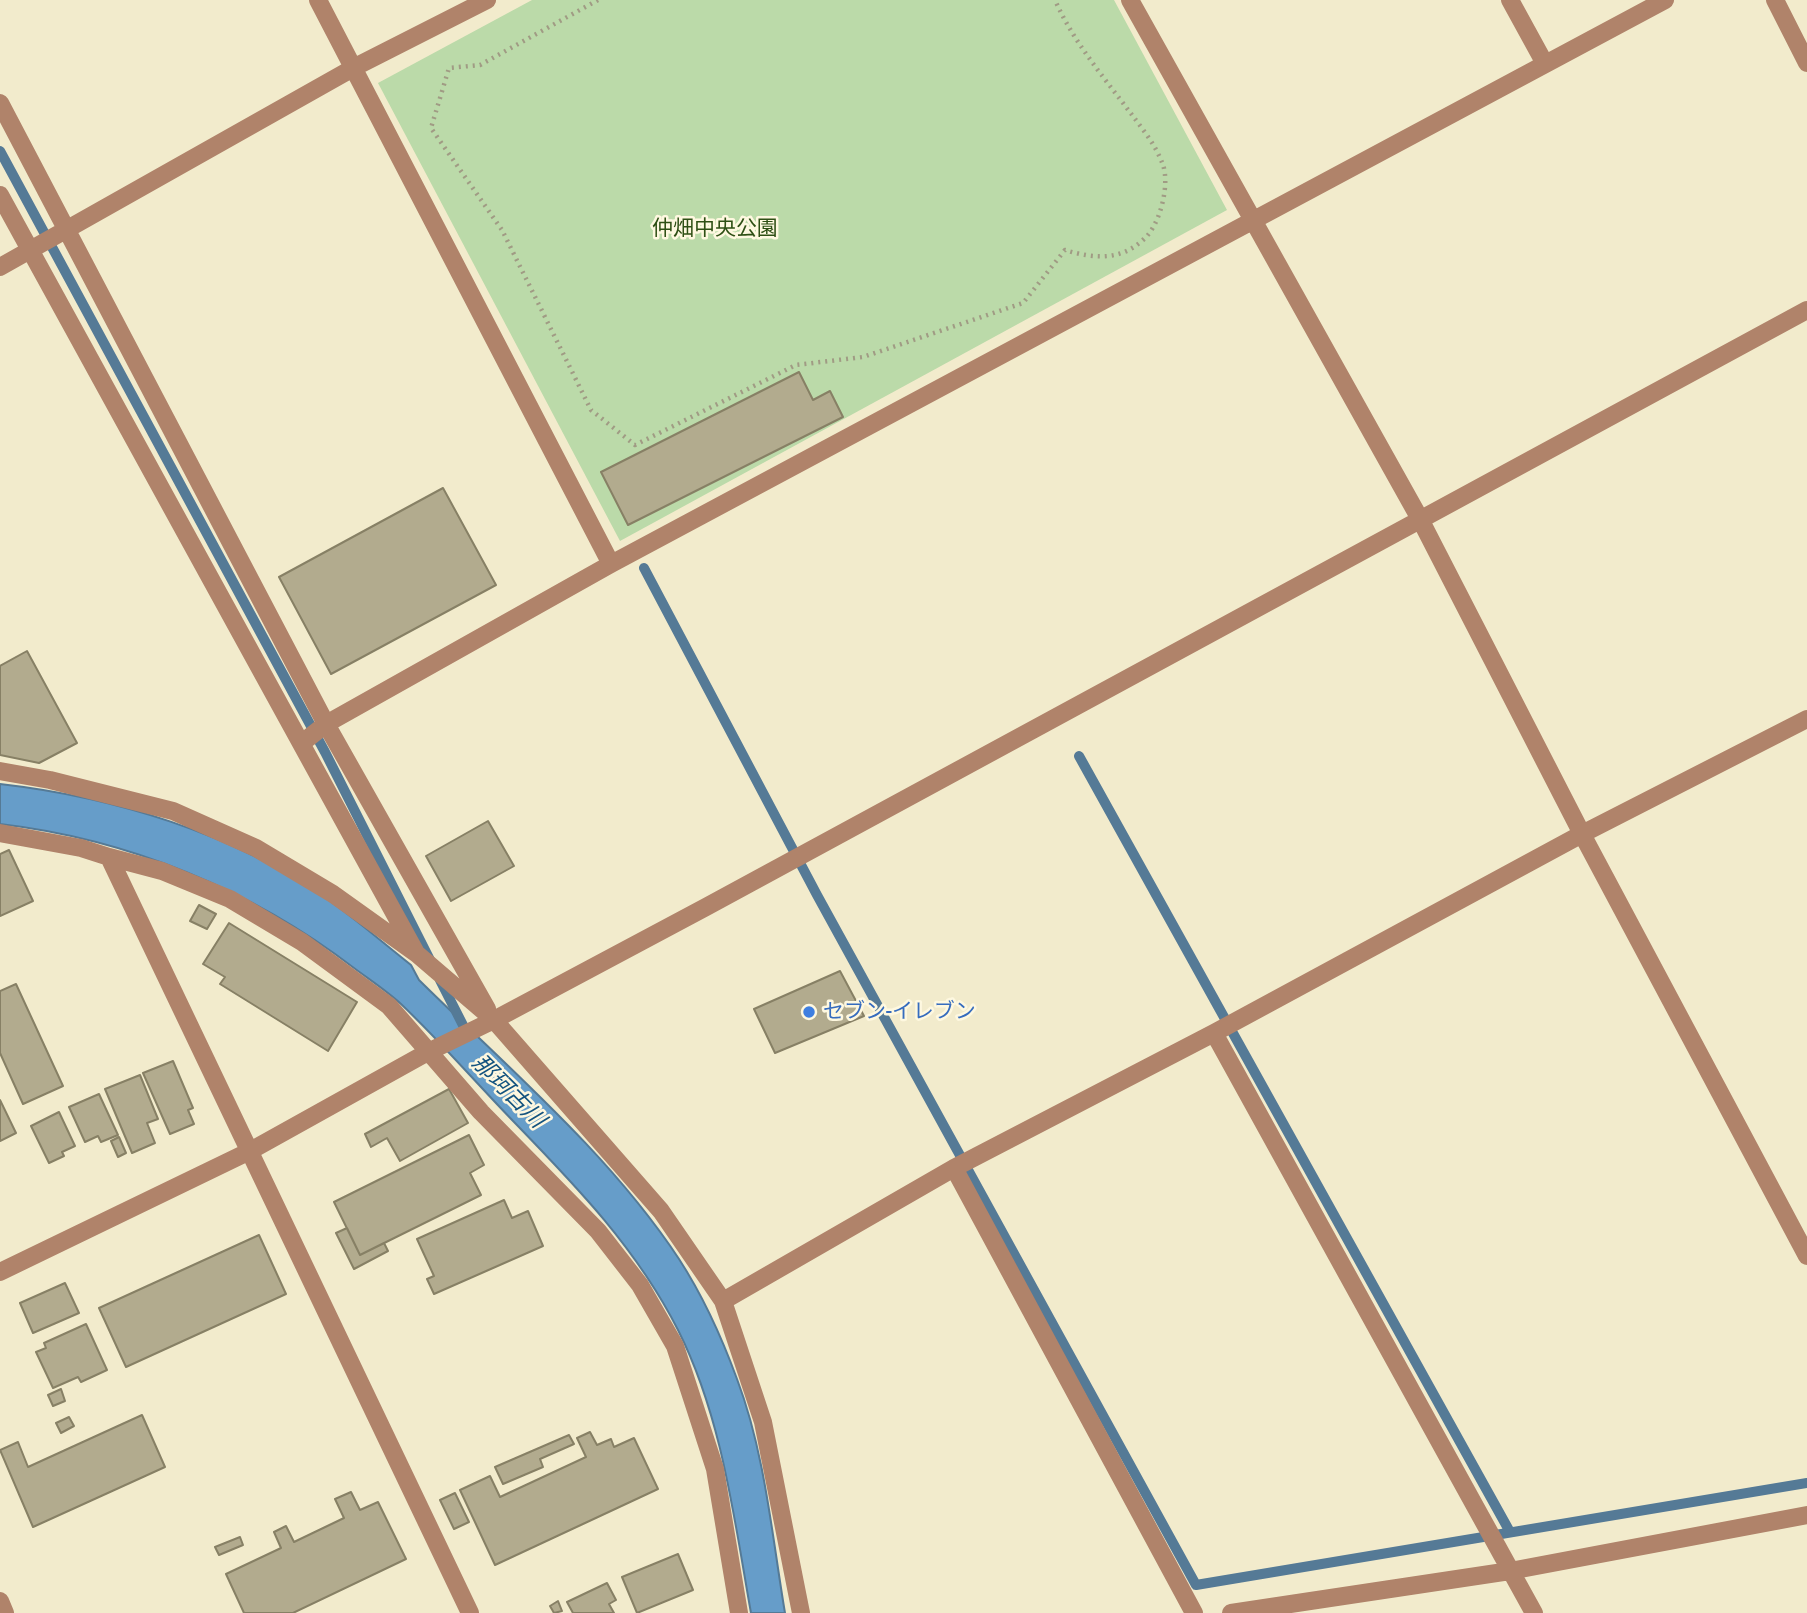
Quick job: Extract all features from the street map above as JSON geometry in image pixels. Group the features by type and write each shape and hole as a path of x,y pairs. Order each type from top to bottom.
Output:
{"street":[{"path":"318,0 611,564"},
{"path":"0,267 30,253 355,67 487,0"},
{"path":"1130,0 1420,519 1582,834 1807,1256"},
{"path":"1510,0 1544,62"},
{"path":"302,743 326,724 611,564 1255,222 1544,62 1665,0"},
{"path":"1775,0 1807,63"},
{"path":"0,103 326,724 494,1020"},
{"path":"0,195 416,954"},
{"path":"0,1272 250,1151 428,1052 494,1020 1807,310"},
{"path":"723,1301 954,1168 1214,1033 1582,834 1807,719"},
{"path":"0,771 50,780 173,811 256,848 332,894 416,954 494,1020 661,1211 723,1301 763,1422 801,1613"},
{"path":"0,833 81,848 162,871 230,899 302,942 399,1015 481,1112 597,1231 640,1286 675,1346 715,1469 739,1613"},
{"path":"109,857 470,1613"},
{"path":"1214,1033 1534,1613"},
{"path":"954,1168 1194,1613"},
{"path":"1231,1613 1510,1571 1807,1515"},
{"path":"0,1601 5,1613"}],"path":[{"path":"598,0 480,65 449,68 432,128 502,230 591,410 635,445 796,365 863,357 1023,303 1065,250 1106,258 1132,250 1150,233 1163,201 1164,166 1144,131 1067,26 1055,0"}],"green space":[{"name":"仲畑中央公園","path":"532,0 1114,0 1227,210 620,541 378,83"}],"water":[{"name":"那珂古川","path":"0,784 86,798 171,822 252,855 290,876 338,907 411,965 419,980 589,1147 651,1220 679,1259 704,1302 725,1348 747,1407 761,1465 785,1613 751,1613 725,1468 716,1433 693,1363 662,1300 625,1246 583,1195 445,1048 401,1004 315,940 231,892 187,872 95,842 0,824"}],"building":[{"path":"799,372 813,400 830,391 843,417 628,525 601,472"},
{"path":"443,488 496,585 331,674 279,577"},
{"path":"27,651 77,743 39,763 0,755 0,666"},
{"path":"488,821 514,866 451,901 426,856"},
{"path":"9,850 33,901 0,916 0,854"},
{"path":"199,905 216,914 207,929 190,921"},
{"path":"229,923 357,1002 328,1051 220,984 225,977 203,964"},
{"name":"セブン-イレブン","path":"840,971 864,1016 775,1053 754,1009"},
{"path":"16,984 63,1086 23,1104 0,1053 0,991"},
{"path":"173,1061 193,1108 188,1110 194,1124 170,1134 143,1073"},
{"path":"140,1075 158,1119 147,1123 155,1143 132,1153 105,1089"},
{"path":"449,1089 468,1123 400,1161 387,1138 371,1147 365,1134"},
{"path":"99,1094 118,1135 101,1142 98,1136 85,1142 69,1107"},
{"path":"0,1100 16,1133 0,1141"},
{"path":"59,1112 75,1146 62,1152 64,1156 49,1163 31,1126"},
{"path":"469,1135 484,1165 470,1173 481,1195 360,1255 334,1202"},
{"path":"119,1137 126,1153 118,1157 111,1141"},
{"path":"504,1200 512,1218 528,1211 543,1246 434,1294 427,1279 434,1276 417,1239"},
{"path":"347,1228 360,1255 384,1243 388,1251 354,1269 336,1233"},
{"path":"259,1235 286,1294 126,1367 99,1308"},
{"path":"65,1283 79,1313 33,1333 20,1303"},
{"path":"86,1324 107,1370 81,1382 78,1377 53,1388 36,1352 46,1348 44,1343"},
{"path":"61,1389 65,1401 53,1406 48,1395"},
{"path":"142,1415 165,1467 33,1527 0,1450 18,1442 28,1467"},
{"path":"69,1417 74,1426 61,1433 56,1423"},
{"path":"590,1432 597,1445 611,1439 614,1447 634,1438 658,1489 495,1565 460,1490 490,1476 500,1497 586,1457 577,1438"},
{"path":"569,1435 574,1444 540,1459 543,1467 503,1484 495,1467"},
{"path":"351,1492 360,1510 378,1502 406,1559 293,1613 244,1613 226,1574 281,1548 274,1532 286,1526 294,1542 344,1518 335,1499"},
{"path":"455,1493 469,1522 454,1529 440,1500"},
{"path":"240,1537 243,1545 219,1555 215,1547"},
{"path":"678,1554 693,1590 637,1613 622,1577"},
{"path":"607,1583 616,1600 609,1604 614,1613 573,1613 567,1602"},
{"path":"558,1601 562,1611 554,1613 550,1606"}],"waterway":[{"path":"0,151 325,752 430,960"},
{"path":"644,568 817,895 1196,1585 1807,1483"},
{"path":"1079,756 1510,1532"},
{"path":"440,980 468,1035"}],"place":[{"name":"セブン-イレブン","path":"809,1012"}]}
